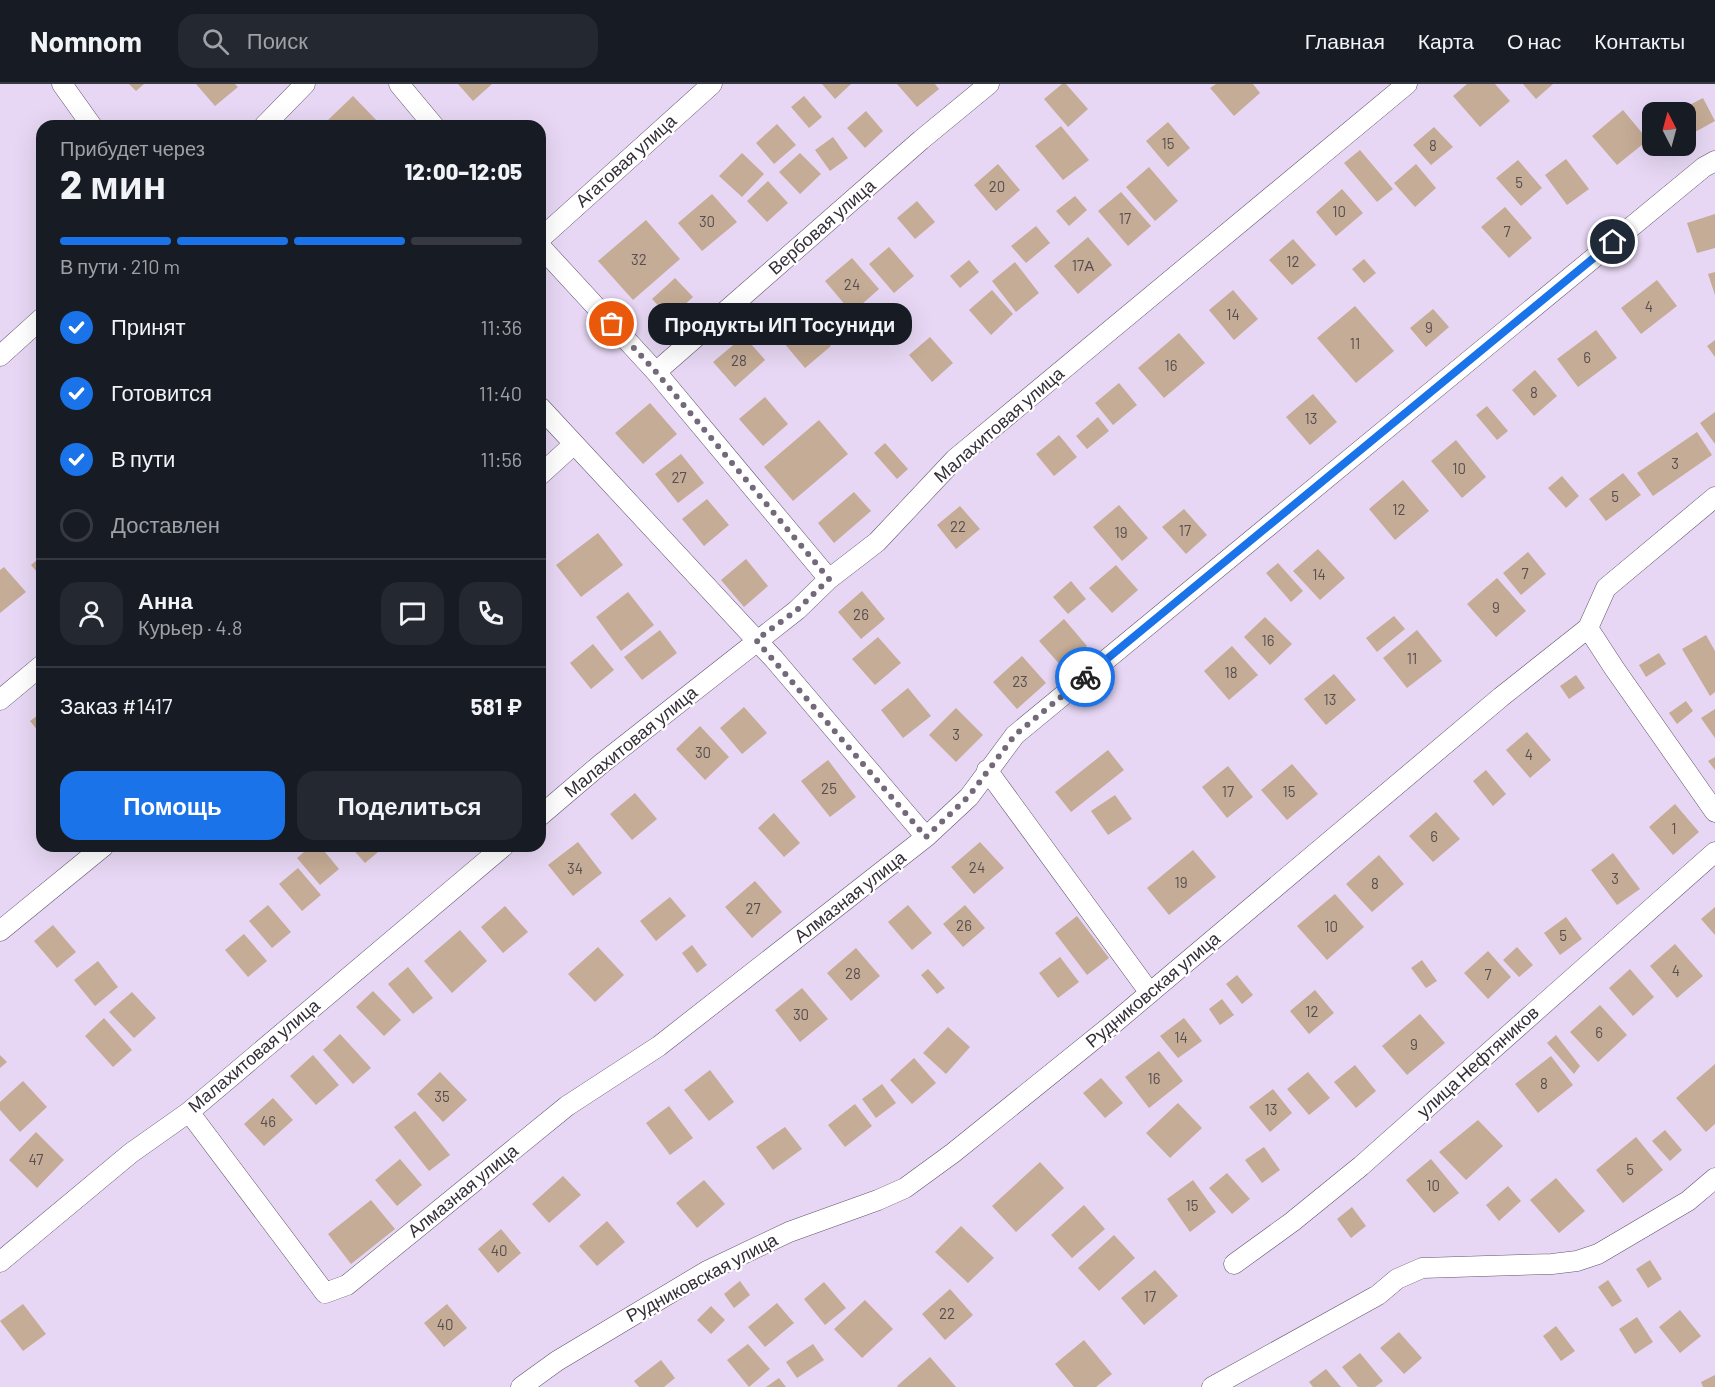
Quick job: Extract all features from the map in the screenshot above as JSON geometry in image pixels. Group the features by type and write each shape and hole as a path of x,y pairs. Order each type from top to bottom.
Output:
{"street":[{"path":"62,84 88,120"},
{"path":"276,120 305,84"},
{"path":"399,84 429,120"},
{"name":"Агатовая улица","path":"546,234 712,84"},
{"name":"Вербовая улица","path":"656,372 921,140 989,84"},
{"name":"Малахитовая улица","path":"546,811 756,640 797,610 829,579 877,542 955,459 1407,84"},
{"name":"Алмазная улица","path":"189,1112 325,1293 347,1285 567,1106 659,1046 926,837 969,796 1015,735 1704,167 1715,162"},
{"path":"546,253 656,372 829,579"},
{"path":"0,356 36,323"},
{"path":"546,414 756,640 926,837"},
{"path":"546,470 573,445"},
{"name":"Рудниковская улица","path":"521,1387 557,1361 707,1271 789,1232 879,1200 905,1188 953,1153 1150,993 1501,697 1588,628 1606,588 1715,496"},
{"path":"1588,628 1715,812"},
{"path":"0,700 36,670"},
{"path":"987,770 1150,993"},
{"path":"0,931 97,852"},
{"name":"Малахитовая улица","path":"0,1262 131,1153 189,1112 497,852"},
{"name":"улица Нефтяников","path":"1234,1264 1292,1222 1361,1166 1715,852"},
{"path":"1212,1387 1377,1295 1397,1279 1422,1268 1552,1264 1577,1261 1598,1254 1688,1202 1715,1178"}],"building":[{"path":"129,84 144,84 136,91"},
{"path":"196,84 235,84 238,87 215,106"},
{"path":"458,84 492,84 473,101"},
{"path":"822,84 851,84 835,99"},
{"path":"897,84 935,84 939,89 917,107"},
{"path":"1062,84 1066,84 1088,109 1068,127 1044,99"},
{"path":"1216,84 1253,84 1260,93 1234,116 1210,88"},
{"path":"1467,84 1495,84 1510,101 1480,127 1453,96"},
{"path":"1523,84 1553,84 1536,99"},
{"path":"353,96 376,120 328,120"},
{"path":"804,96 822,117 809,128 791,107"},
{"path":"1703,98 1715,121 1696,131 1696,102"},
{"path":"1623,110 1642,133 1642,145 1617,165 1592,136"},
{"path":"866,111 883,131 865,148 847,128"},
{"path":"1168,122 1190,148 1168,167 1146,141"},
{"path":"777,124 796,145 774,164 756,143"},
{"path":"1061,126 1089,160 1063,180 1035,146"},
{"path":"1434,127 1453,147 1431,165 1413,145"},
{"path":"833,137 848,158 830,171 815,150"},
{"path":"1360,150 1393,189 1377,202 1344,163"},
{"path":"742,153 764,174 742,197 719,176"},
{"path":"800,153 821,174 800,194 779,172"},
{"path":"1566,159 1589,189 1567,205 1545,175"},
{"path":"1518,160 1542,188 1521,206 1496,178"},
{"path":"998,164 1020,190 996,211 974,185"},
{"path":"1416,164 1436,188 1415,207 1394,183"},
{"path":"1149,167 1178,201 1155,221 1126,187"},
{"path":"768,181 788,203 767,222 747,201"},
{"path":"1342,189 1363,213 1336,236 1316,212"},
{"path":"1121,192 1151,226 1128,246 1098,211"},
{"path":"712,194 737,222 702,251 678,223"},
{"path":"1075,196 1087,210 1069,226 1056,211"},
{"path":"917,201 935,222 915,239 897,218"},
{"path":"1505,207 1532,238 1509,258 1481,227"},
{"path":"1715,214 1715,248 1697,253 1687,223"},
{"path":"646,220 680,259 633,300 598,261"},
{"path":"1036,226 1050,243 1026,263 1011,246"},
{"path":"1088,237 1112,265 1078,294 1054,266"},
{"path":"1293,239 1316,265 1292,285 1269,260"},
{"path":"889,247 914,276 894,293 869,264"},
{"path":"852,258 879,289 852,313 825,281"},
{"path":"1364,259 1376,273 1364,283 1352,269"},
{"path":"969,260 979,272 960,288 950,276"},
{"path":"1015,262 1039,293 1016,312 992,281"},
{"path":"1715,272 1715,295 1708,274"},
{"path":"675,278 693,297 670,318 652,299"},
{"path":"1657,280 1677,306 1641,334 1621,308"},
{"path":"992,290 1013,314 991,335 969,310"},
{"path":"1233,290 1258,319 1234,340 1209,310"},
{"path":"1355,306 1394,351 1356,383 1317,338"},
{"path":"1433,309 1449,327 1426,347 1410,328"},
{"path":"804,314 831,346 805,368 778,336"},
{"path":"1596,330 1617,358 1578,387 1557,359"},
{"path":"1179,333 1205,363 1164,398 1138,368"},
{"path":"744,336 765,360 735,387 713,362"},
{"path":"930,337 953,363 932,382 909,355"},
{"path":"1715,340 1715,357 1707,346"},
{"path":"1535,370 1557,396 1534,416 1512,390"},
{"path":"1119,383 1137,405 1113,425 1095,403"},
{"path":"1313,394 1337,422 1310,445 1286,417"},
{"path":"765,397 788,424 763,446 739,419"},
{"path":"650,403 677,434 643,464 615,433"},
{"path":"1487,406 1508,431 1497,440 1476,415"},
{"path":"1715,412 1715,444 1700,423"},
{"path":"1098,417 1109,431 1087,449 1076,436"},
{"path":"819,420 848,454 793,501 764,467"},
{"path":"1697,432 1712,455 1653,496 1637,473"},
{"path":"1059,435 1077,457 1054,476 1036,454"},
{"path":"1456,440 1486,477 1462,498 1431,461"},
{"path":"885,443 908,469 897,479 874,453"},
{"path":"681,454 704,483 678,503 655,474"},
{"path":"1623,473 1641,495 1606,521 1589,499"},
{"path":"1562,476 1579,496 1566,508 1548,488"},
{"path":"1403,480 1429,511 1395,540 1369,509"},
{"path":"854,492 871,511 834,543 818,523"},
{"path":"707,499 729,525 704,546 682,519"},
{"path":"1119,505 1148,538 1122,561 1093,527"},
{"path":"960,506 980,529 956,549 937,525"},
{"path":"1184,509 1207,535 1186,554 1162,527"},
{"path":"598,533 623,565 581,597 556,565"},
{"path":"1318,549 1345,578 1320,600 1293,571"},
{"path":"1528,552 1546,574 1521,595 1503,573"},
{"path":"746,559 768,586 744,607 721,580"},
{"path":"36,561 36,571 31,565"},
{"path":"1278,563 1303,591 1291,602 1266,573"},
{"path":"1116,565 1138,590 1112,613 1089,588"},
{"path":"4,567 26,592 0,613 0,570"},
{"path":"1497,578 1526,611 1496,637 1467,604"},
{"path":"1071,581 1086,599 1068,614 1053,597"},
{"path":"862,591 885,619 861,639 838,612"},
{"path":"628,592 654,625 621,651 596,617"},
{"path":"1394,616 1405,629 1377,652 1366,638"},
{"path":"1265,617 1292,644 1270,665 1244,637"},
{"path":"1064,619 1087,646 1062,667 1039,641"},
{"path":"660,630 677,653 642,680 624,657"},
{"path":"1417,630 1442,661 1407,688 1383,658"},
{"path":"1706,635 1715,651 1715,692 1710,696 1682,649"},
{"path":"878,637 901,663 875,685 852,659"},
{"path":"593,644 614,670 591,689 570,663"},
{"path":"1232,646 1258,675 1229,700 1204,671"},
{"path":"1659,653 1666,664 1646,677 1639,665"},
{"path":"1022,656 1046,683 1017,709 993,682"},
{"path":"1334,674 1356,700 1326,725 1304,699"},
{"path":"1576,675 1585,688 1569,699 1560,686"},
{"path":"908,688 931,716 903,738 881,710"},
{"path":"1686,701 1693,711 1677,724 1669,713"},
{"path":"744,707 767,733 742,754 720,728"},
{"path":"956,708 983,735 956,762 929,735"},
{"path":"1715,709 1715,738 1701,718"},
{"path":"36,716 36,728 30,721"},
{"path":"700,726 729,757 705,780 676,749"},
{"path":"1527,732 1551,760 1530,778 1506,750"},
{"path":"1108,750 1124,770 1071,812 1055,792"},
{"path":"1715,757 1715,770 1708,761"},
{"path":"828,760 856,797 830,817 801,781"},
{"path":"1292,764 1318,794 1287,820 1261,790"},
{"path":"1228,766 1253,797 1227,818 1202,787"},
{"path":"1486,770 1506,794 1493,806 1473,781"},
{"path":"635,793 657,819 632,840 610,814"},
{"path":"1115,795 1132,819 1108,835 1091,811"},
{"path":"1675,804 1699,832 1673,855 1649,827"},
{"path":"1436,812 1460,839 1433,862 1409,836"},
{"path":"774,813 800,843 784,857 758,828"},
{"path":"578,842 602,873 573,896 548,865"},
{"path":"980,842 1004,868 974,894 951,867"},
{"path":"1193,850 1216,877 1169,915 1147,888"},
{"path":"304,852 325,852 339,869 320,885 297,858"},
{"path":"355,852 378,852 365,863"},
{"path":"1613,853 1640,889 1617,905 1591,870"},
{"path":"1379,855 1404,884 1372,912 1346,884"},
{"path":"298,868 321,895 302,911 279,884"},
{"path":"755,881 782,912 752,938 725,907"},
{"path":"1335,894 1364,927 1327,960 1297,926"},
{"path":"670,897 686,916 656,941 640,921"},
{"path":"268,905 291,932 272,948 249,921"},
{"path":"908,905 932,933 912,950 888,922"},
{"path":"965,905 985,928 963,947 943,924"},
{"path":"505,906 528,932 503,953 481,927"},
{"path":"1715,907 1715,935 1701,919"},
{"path":"1077,916 1109,958 1087,975 1055,933"},
{"path":"1566,917 1582,939 1560,955 1544,933"},
{"path":"53,925 76,952 57,968 34,941"},
{"path":"460,930 487,961 452,993 424,961"},
{"path":"244,934 267,961 248,977 225,950"},
{"path":"1675,944 1703,976 1677,998 1650,966"},
{"path":"692,945 707,965 697,973 682,953"},
{"path":"598,947 624,975 595,1002 568,974"},
{"path":"1517,947 1533,965 1519,977 1503,960"},
{"path":"856,948 880,976 851,1001 827,973"},
{"path":"1488,951 1511,977 1488,999 1464,973"},
{"path":"1060,957 1079,982 1058,998 1039,973"},
{"path":"1422,960 1437,981 1426,988 1411,968"},
{"path":"98,961 118,987 95,1006 74,980"},
{"path":"408,967 433,998 413,1014 388,984"},
{"path":"928,969 945,988 937,994 921,975"},
{"path":"1630,969 1654,997 1633,1016 1609,988"},
{"path":"1237,975 1253,995 1242,1004 1226,984"},
{"path":"802,988 828,1019 800,1042 775,1010"},
{"path":"1315,990 1334,1013 1309,1034 1290,1011"},
{"path":"373,991 401,1020 384,1036 356,1007"},
{"path":"132,992 156,1018 134,1038 109,1012"},
{"path":"1222,999 1234,1015 1220,1025 1209,1009"},
{"path":"1600,1005 1627,1035 1598,1062 1570,1032"},
{"path":"1420,1014 1445,1043 1407,1075 1382,1046"},
{"path":"104,1018 132,1050 113,1067 85,1036"},
{"path":"1184,1018 1202,1041 1178,1058 1160,1036"},
{"path":"948,1027 970,1047 946,1074 923,1053"},
{"path":"340,1034 371,1068 353,1084 323,1050"},
{"path":"1556,1035 1580,1066 1574,1074 1547,1043"},
{"path":"1159,1051 1183,1081 1149,1108 1125,1077"},
{"path":"0,1055 7,1062 0,1068"},
{"path":"313,1055 339,1085 316,1105 290,1076"},
{"path":"1551,1056 1573,1085 1538,1113 1515,1084"},
{"path":"914,1058 936,1083 912,1104 890,1080"},
{"path":"1715,1064 1715,1124 1706,1132 1676,1098"},
{"path":"1355,1065 1376,1091 1356,1108 1334,1082"},
{"path":"710,1070 734,1102 709,1121 684,1090"},
{"path":"440,1072 467,1100 443,1122 417,1094"},
{"path":"1308,1072 1330,1098 1309,1115 1287,1089"},
{"path":"1101,1078 1123,1103 1105,1118 1083,1093"},
{"path":"23,1081 47,1107 20,1132 0,1110 0,1102"},
{"path":"882,1084 896,1103 876,1118 862,1099"},
{"path":"1273,1089 1292,1113 1270,1132 1249,1107"},
{"path":"273,1098 293,1120 264,1146 244,1124"},
{"path":"1178,1103 1202,1128 1170,1158 1146,1133"},
{"path":"855,1104 872,1126 845,1147 828,1125"},
{"path":"669,1106 693,1138 670,1155 646,1123"},
{"path":"415,1111 450,1155 429,1171 394,1127"},
{"path":"1478,1120 1503,1146 1466,1180 1439,1152"},
{"path":"785,1127 802,1149 773,1170 756,1147"},
{"path":"1665,1130 1682,1150 1670,1161 1652,1141"},
{"path":"36,1132 64,1160 37,1188 9,1160"},
{"path":"1636,1137 1663,1170 1623,1203 1596,1170"},
{"path":"1264,1147 1280,1170 1262,1183 1245,1160"},
{"path":"400,1159 422,1185 397,1206 375,1180"},
{"path":"1431,1159 1459,1193 1434,1213 1406,1180"},
{"path":"1040,1162 1064,1188 1016,1232 992,1206"},
{"path":"1227,1173 1250,1199 1232,1214 1209,1188"},
{"path":"563,1176 581,1195 549,1223 532,1204"},
{"path":"1556,1178 1585,1211 1559,1233 1530,1200"},
{"path":"704,1180 725,1204 697,1228 676,1203"},
{"path":"1193,1180 1216,1212 1190,1232 1167,1199"},
{"path":"1508,1186 1521,1201 1499,1221 1486,1205"},
{"path":"371,1200 395,1229 351,1264 328,1234"},
{"path":"1084,1205 1105,1229 1072,1258 1051,1235"},
{"path":"1352,1207 1366,1226 1351,1238 1337,1219"},
{"path":"607,1221 625,1242 597,1266 579,1246"},
{"path":"961,1226 994,1258 968,1283 935,1252"},
{"path":"501,1229 521,1253 498,1273 478,1249"},
{"path":"1114,1235 1135,1258 1099,1291 1078,1268"},
{"path":"1650,1260 1662,1279 1648,1288 1636,1269"},
{"path":"1155,1270 1178,1296 1144,1325 1121,1298"},
{"path":"1608,1280 1622,1301 1612,1307 1598,1287"},
{"path":"740,1281 750,1295 734,1308 724,1294"},
{"path":"824,1282 846,1308 825,1325 804,1299"},
{"path":"950,1289 973,1315 945,1340 922,1314"},
{"path":"865,1300 893,1329 862,1358 834,1329"},
{"path":"777,1303 794,1323 765,1347 748,1327"},
{"path":"23,1304 46,1334 23,1351 0,1321"},
{"path":"447,1304 467,1328 444,1347 424,1323"},
{"path":"711,1306 725,1320 711,1334 697,1320"},
{"path":"1680,1310 1701,1336 1680,1353 1659,1327"},
{"path":"1637,1317 1653,1342 1635,1354 1619,1329"},
{"path":"1556,1326 1575,1351 1561,1361 1543,1336"},
{"path":"1399,1332 1422,1358 1404,1374 1380,1348"},
{"path":"1084,1340 1112,1374 1096,1387 1074,1387 1055,1364"},
{"path":"748,1344 770,1369 749,1387 727,1360"},
{"path":"813,1344 824,1360 797,1378 786,1362"},
{"path":"1360,1353 1383,1381 1375,1387 1358,1387 1342,1367"},
{"path":"930,1357 956,1387 897,1386"},
{"path":"661,1360 675,1378 664,1387 639,1387 634,1381"},
{"path":"1326,1369 1341,1387 1313,1387 1309,1382"},
{"path":"1715,1375 1715,1387 1703,1387 1701,1382"},
{"path":"779,1378 786,1387 766,1387"}],"way so far":[{"path":"612,324 656,372 829,579 797,610 756,640 926,837 969,796 1015,735 1085,677"}],"place":[{"name":"Продукты ИП Тосуниди","path":"612,324"}],"route":[{"path":"1085,677 1613,242"}]}
